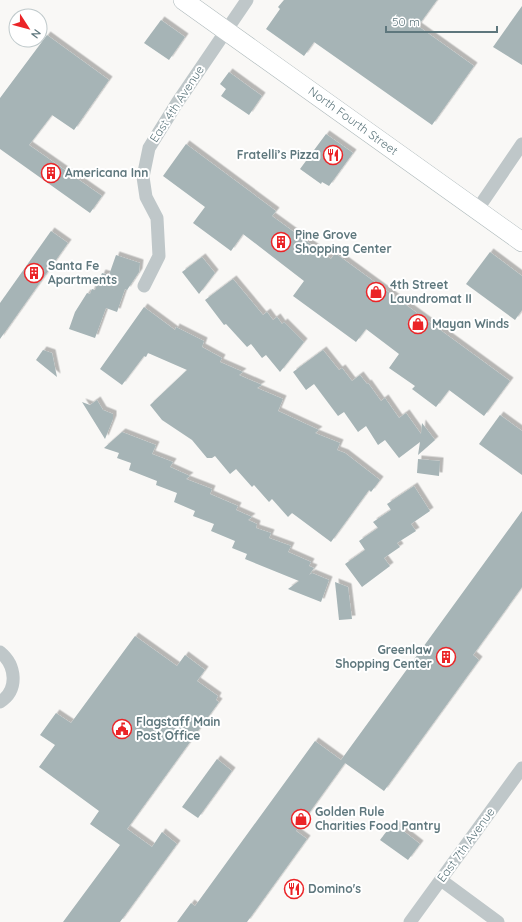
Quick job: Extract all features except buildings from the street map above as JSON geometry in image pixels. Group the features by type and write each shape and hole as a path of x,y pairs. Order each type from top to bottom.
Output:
{"main road":[{"name":"North Fourth Street","path":"183,0 522,242"}],"street":[{"name":"East 4th Avenue","path":"144,286 159,256 157,218 146,197 143,177 149,148 176,103 247,0"},
{"path":"476,210 522,144"},
{"path":"0,652 6,657 11,665 14,676 9,694 0,702"},
{"name":"East 7th Avenue","path":"410,922 522,768"},
{"path":"441,880 491,920"}],"place":[{"name":"Fratelli’s Pizza","path":"333,155"},
{"name":"Americana Inn","path":"51,173"},
{"name":"Pine Grove Shopping Center","path":"281,242"},
{"name":"Santa Fe Apartments","path":"34,273"},
{"name":"4th Street Laundromat II","path":"376,292"},
{"name":"Mayan Winds","path":"418,324"},
{"name":"Greenlaw Shopping Center","path":"446,657"},
{"name":"Flagstaff Main Post Office","path":"122,729"},
{"name":"Golden Rule Charities Food Pantry","path":"301,819"},
{"name":"Domino's","path":"294,889"}]}
